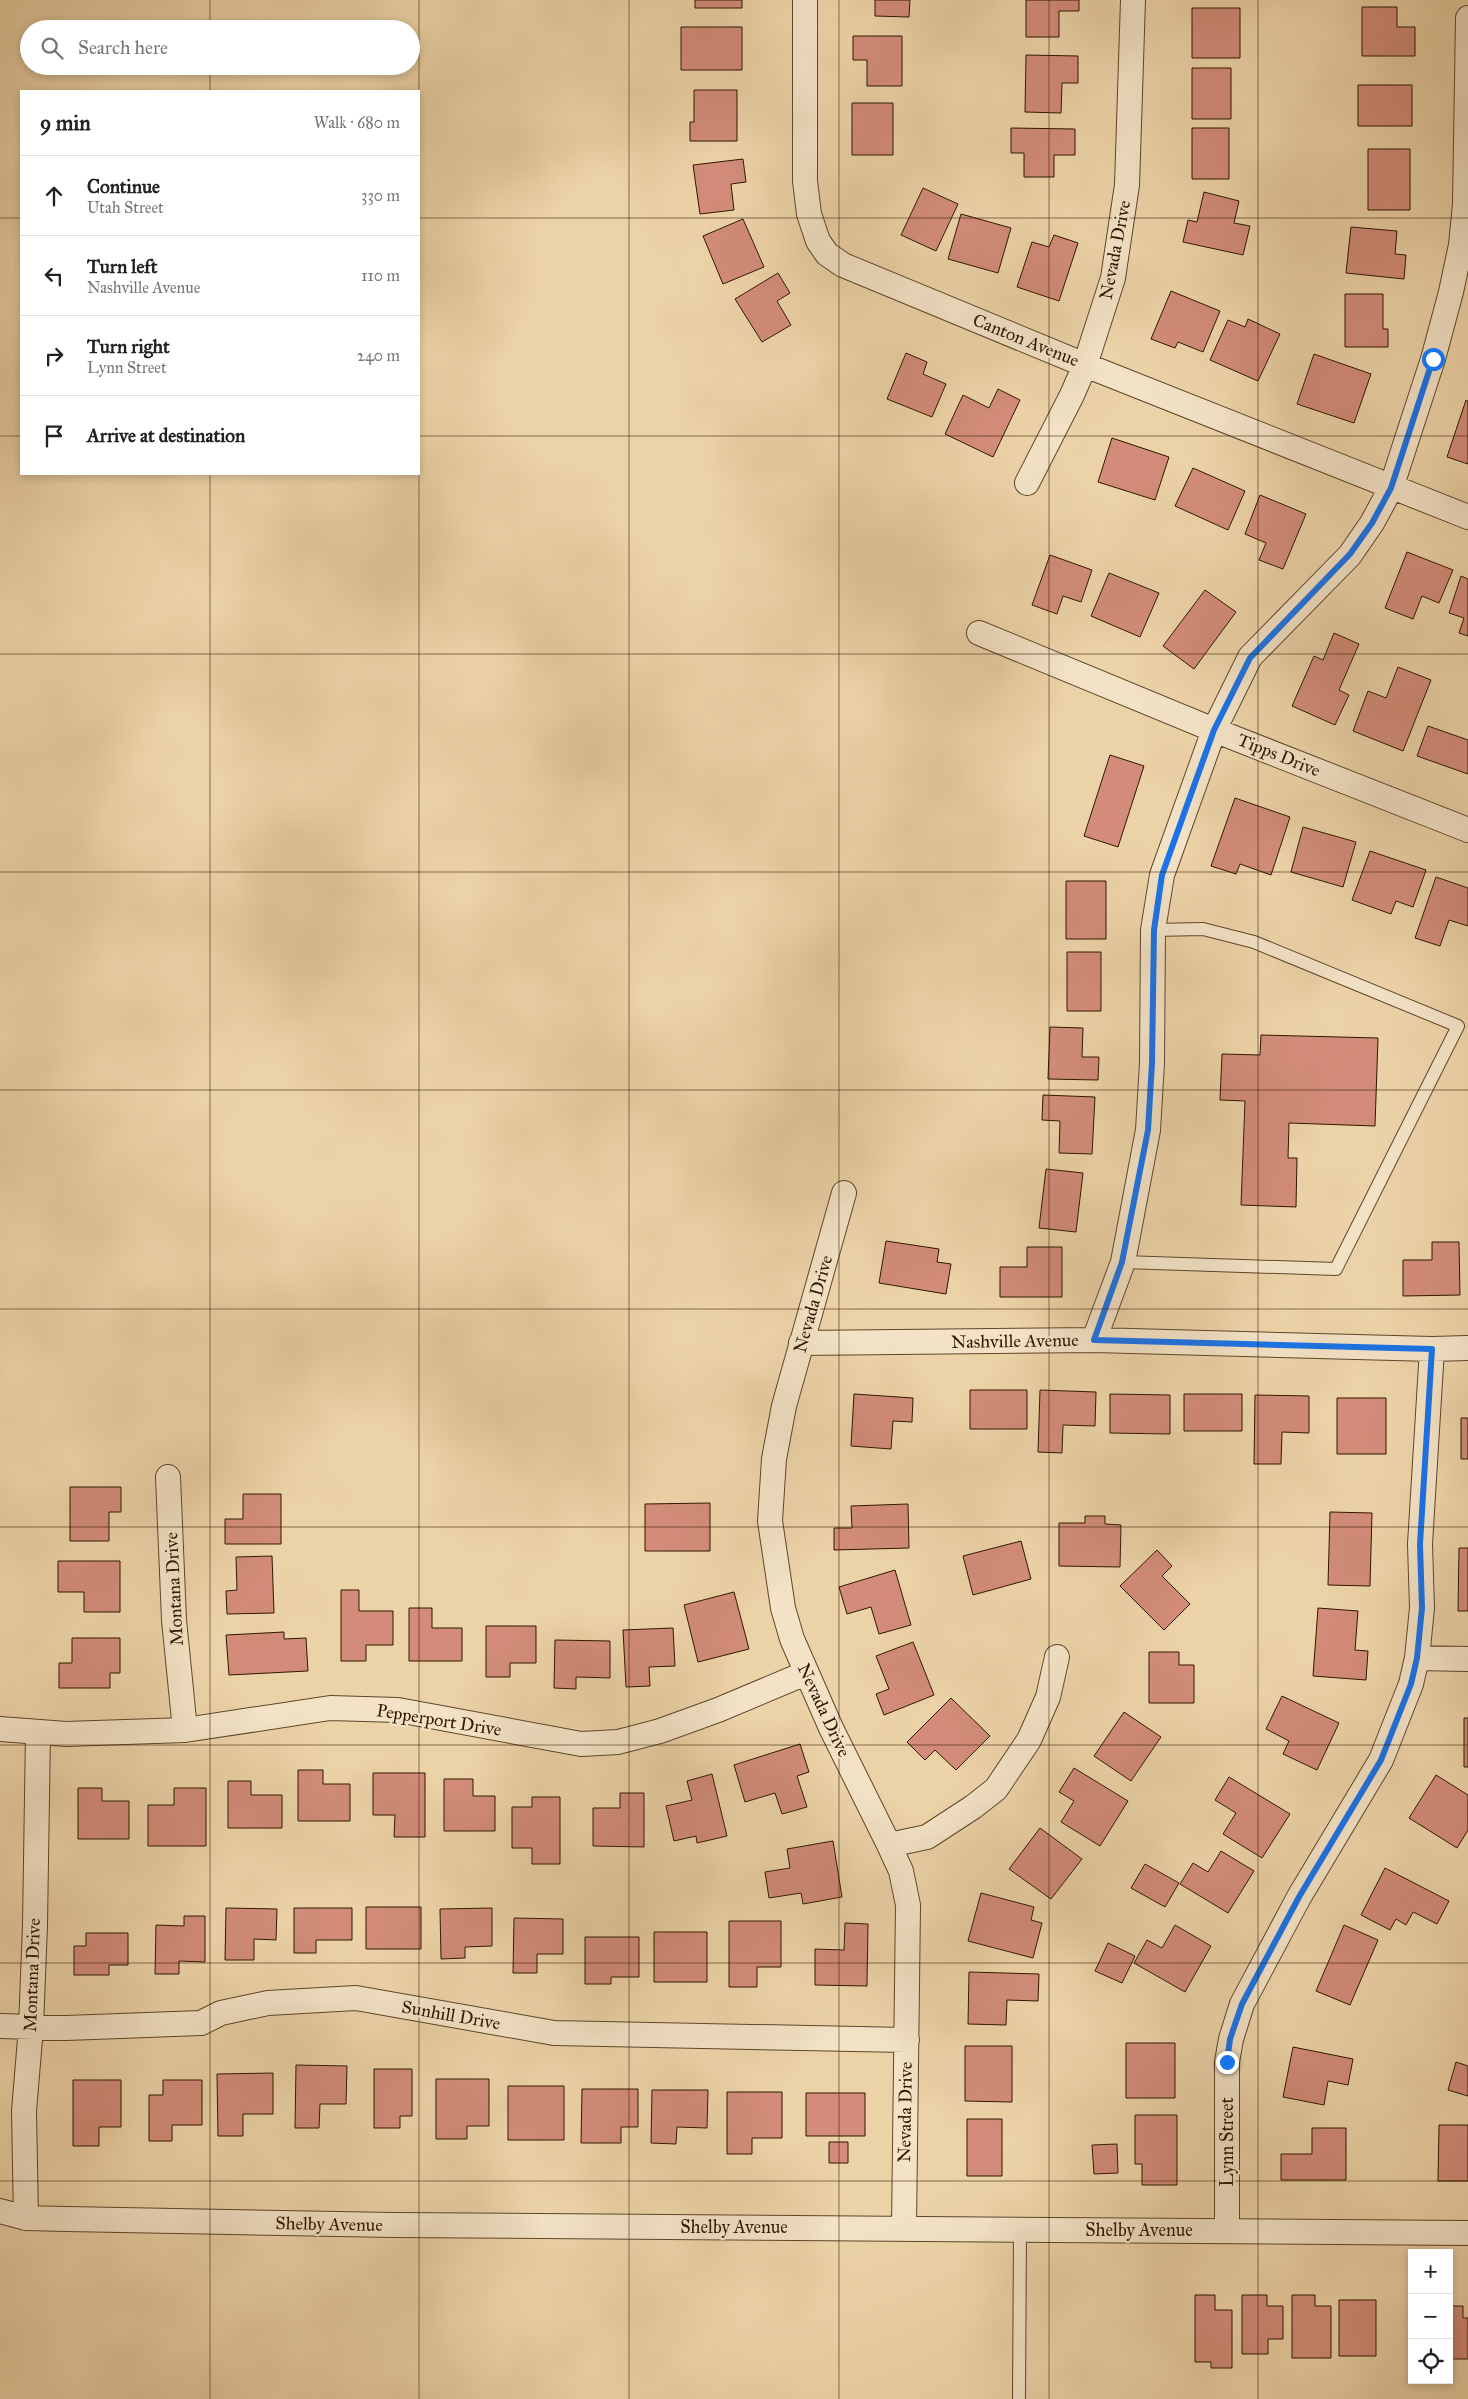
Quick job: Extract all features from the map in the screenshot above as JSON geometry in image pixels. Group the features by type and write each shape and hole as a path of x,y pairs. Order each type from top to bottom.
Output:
{"street":[{"name":"Canton Avenue","path":"805,0 805,181 810,214 818,241 827,254 843,265 1085,365 1468,517"},
{"name":"Nevada Drive","path":"1027,483 1072,395 1085,365 1113,278 1127,185 1133,0"},
{"path":"1094,1340 1122,1262 1148,1130 1152,1063 1154,930 1162,875 1214,730 1250,658 1350,554 1372,523 1391,488 1433,359 1461,245 1465,204 1468,18"},
{"name":"Tipps Drive","path":"979,633 1214,730 1468,830"},
{"name":"Nevada Drive","path":"844,1193 784,1406 774,1459 770,1521 783,1608 792,1639 806,1673 889,1844 900,1871 908,1905 907,2040 903,2118 904,2228"},
{"name":"Nashville Avenue","path":"802,1343 1094,1340 1432,1349 1468,1348"},
{"name":"Lynn Street","path":"1227,2230 1227,2062 1230,2039 1242,2004 1299,1897 1381,1760 1411,1684 1417,1658 1422,1608 1420,1544 1432,1349"},
{"name":"Montana Drive","path":"168,1477 174,1620 185,1730"},
{"path":"889,1844 927,1837 973,1807 996,1789 1029,1740 1048,1697 1057,1657"},
{"path":"1417,1658 1468,1659"},
{"name":"Pepperport Drive","path":"0,1729 66,1734 185,1730 330,1708 398,1710 581,1744 618,1742 660,1731 718,1710 806,1673"},
{"name":"Montana Drive","path":"26,2218 24,2111 31,2027 38,1732"},
{"name":"Sunhill Drive","path":"0,2026 66,2028 201,2024 221,2013 268,2003 356,1998 554,2033 907,2040"},
{"name":"Shelby Avenue","path":"0,2211 26,2218 402,2225 1468,2233"}],"lane":[{"path":"1122,1262 1336,1269 1458,1026 1254,942 1203,929 1154,930"},
{"path":"1019,2399 1020,2230"}],"building":[{"path":"695,0 742,0 742,8 695,8"},
{"path":"875,0 910,0 909,17 875,16"},
{"path":"1026,0 1079,0 1079,11 1059,11 1059,37 1026,37"},
{"path":"1362,7 1397,7 1397,27 1415,27 1415,56 1362,56"},
{"path":"1192,8 1240,8 1240,58 1192,58"},
{"path":"681,27 742,27 742,70 681,70"},
{"path":"853,36 902,36 902,86 867,86 867,60 853,60"},
{"path":"1026,55 1078,56 1078,83 1062,83 1061,113 1025,112"},
{"path":"1192,68 1231,68 1231,119 1192,119"},
{"path":"1358,85 1412,85 1412,126 1358,126"},
{"path":"694,90 737,90 737,141 690,141 690,122 694,122"},
{"path":"852,103 893,103 893,155 852,155"},
{"path":"1011,128 1075,129 1075,155 1054,155 1054,177 1024,177 1024,153 1011,153"},
{"path":"1192,128 1229,128 1229,179 1192,179"},
{"path":"1368,149 1410,149 1410,210 1368,210"},
{"path":"743,159 746,182 731,184 734,210 700,214 693,165"},
{"path":"923,188 958,204 936,251 901,235"},
{"path":"1204,192 1239,201 1234,223 1250,226 1243,255 1183,242 1188,220 1197,222"},
{"path":"961,214 1011,228 998,273 948,259"},
{"path":"743,219 764,267 723,284 703,236"},
{"path":"1351,227 1397,231 1395,254 1406,255 1404,279 1346,273"},
{"path":"1054,235 1078,243 1059,301 1017,287 1032,242 1049,247"},
{"path":"778,273 790,293 777,301 791,325 762,342 735,299"},
{"path":"1171,291 1220,311 1203,352 1178,342 1175,348 1151,339"},
{"path":"1345,294 1383,294 1383,329 1388,329 1388,347 1345,347"},
{"path":"1248,319 1280,334 1258,381 1210,360 1228,320 1245,327"},
{"path":"906,353 927,362 923,374 946,384 932,417 887,399"},
{"path":"1314,354 1371,374 1354,423 1297,404"},
{"path":"998,389 1020,400 993,457 945,434 963,395 989,408"},
{"path":"1466,400 1468,401 1468,464 1447,457"},
{"path":"1112,438 1169,457 1155,500 1098,482"},
{"path":"1193,468 1245,491 1228,530 1175,506"},
{"path":"1260,495 1306,514 1283,569 1259,560 1266,543 1245,534"},
{"path":"1407,552 1453,570 1439,603 1422,596 1413,619 1385,608"},
{"path":"1050,555 1092,570 1081,602 1063,596 1057,614 1032,605"},
{"path":"1109,573 1159,593 1140,637 1091,616"},
{"path":"1461,576 1468,579 1468,636 1459,633 1464,618 1449,613"},
{"path":"1205,590 1236,612 1194,669 1163,646"},
{"path":"1334,633 1359,644 1339,690 1349,695 1335,725 1292,706 1314,656 1323,660"},
{"path":"1398,667 1431,680 1403,751 1353,731 1368,691 1386,698"},
{"path":"1428,726 1468,740 1468,774 1417,756"},
{"path":"1110,755 1144,766 1118,847 1084,836"},
{"path":"1235,798 1290,817 1271,875 1240,864 1236,874 1211,866"},
{"path":"1303,827 1356,842 1343,887 1291,872"},
{"path":"1370,851 1426,870 1413,907 1396,901 1391,914 1352,900"},
{"path":"1436,877 1468,888 1468,926 1449,920 1440,946 1415,938"},
{"path":"1066,881 1106,881 1106,939 1066,939"},
{"path":"1067,952 1101,952 1101,1011 1067,1011"},
{"path":"1050,1027 1083,1028 1082,1057 1099,1057 1098,1080 1048,1079"},
{"path":"1261,1035 1378,1038 1375,1126 1289,1123 1288,1158 1297,1158 1296,1207 1241,1205 1245,1101 1220,1100 1222,1054 1260,1055"},
{"path":"1043,1095 1095,1097 1092,1154 1059,1153 1060,1121 1042,1120"},
{"path":"1046,1169 1083,1173 1076,1232 1039,1228"},
{"path":"886,1241 939,1249 937,1262 951,1264 946,1294 879,1283"},
{"path":"1432,1242 1459,1242 1460,1295 1403,1296 1403,1260 1432,1260"},
{"path":"1027,1247 1062,1247 1062,1297 1000,1297 1000,1267 1027,1267"},
{"path":"970,1390 1027,1390 1027,1429 970,1429"},
{"path":"1040,1390 1096,1392 1095,1426 1063,1425 1062,1453 1038,1452"},
{"path":"854,1394 913,1398 912,1422 893,1421 891,1449 851,1446"},
{"path":"1110,1394 1170,1395 1170,1434 1110,1433"},
{"path":"1184,1394 1242,1394 1242,1431 1184,1431"},
{"path":"1255,1395 1309,1396 1309,1433 1282,1432 1281,1464 1254,1464"},
{"path":"1337,1398 1386,1398 1386,1454 1337,1454"},
{"path":"1461,1418 1468,1418 1468,1459 1461,1459"},
{"path":"70,1487 121,1487 121,1512 109,1512 109,1541 70,1541"},
{"path":"243,1494 281,1494 281,1544 225,1544 225,1519 243,1519"},
{"path":"710,1503 710,1551 645,1551 645,1504"},
{"path":"908,1504 909,1548 834,1550 834,1528 852,1528 851,1506"},
{"path":"1330,1512 1372,1513 1370,1586 1328,1585"},
{"path":"1085,1516 1105,1516 1105,1524 1121,1525 1120,1567 1059,1566 1059,1523 1085,1523"},
{"path":"1021,1541 1031,1579 973,1595 963,1556"},
{"path":"1459,1548 1468,1548 1468,1611 1458,1611"},
{"path":"1157,1550 1172,1566 1162,1576 1190,1604 1164,1630 1120,1586"},
{"path":"272,1556 274,1613 227,1614 226,1591 237,1590 236,1557"},
{"path":"58,1561 120,1561 120,1612 84,1612 84,1592 58,1592"},
{"path":"895,1570 911,1625 879,1634 871,1607 847,1614 839,1587"},
{"path":"341,1590 359,1590 359,1611 393,1611 393,1645 366,1645 366,1661 341,1661"},
{"path":"734,1592 749,1649 698,1662 684,1605"},
{"path":"409,1608 432,1608 432,1628 462,1628 462,1661 409,1661"},
{"path":"1318,1608 1358,1611 1355,1650 1368,1651 1366,1680 1313,1676"},
{"path":"486,1626 536,1626 536,1663 510,1663 510,1677 486,1677"},
{"path":"673,1628 675,1666 649,1667 650,1686 626,1687 623,1630"},
{"path":"284,1632 284,1639 306,1638 308,1671 229,1675 226,1635"},
{"path":"72,1638 120,1638 120,1673 110,1673 110,1688 59,1688 59,1663 72,1663"},
{"path":"555,1640 610,1641 610,1678 576,1677 576,1689 554,1688"},
{"path":"913,1642 934,1695 884,1715 876,1694 889,1689 876,1656"},
{"path":"1149,1652 1179,1652 1179,1665 1194,1665 1194,1703 1149,1703"},
{"path":"1282,1696 1339,1723 1317,1770 1283,1754 1289,1741 1266,1729"},
{"path":"951,1698 990,1736 956,1770 935,1750 925,1760 907,1742"},
{"path":"1124,1712 1161,1737 1131,1781 1094,1756"},
{"path":"1464,1718 1468,1718 1468,1767 1464,1767"},
{"path":"800,1744 809,1772 797,1776 807,1807 782,1814 775,1793 745,1802 734,1765"},
{"path":"1074,1768 1128,1801 1100,1846 1061,1822 1074,1801 1059,1792"},
{"path":"298,1770 323,1770 323,1784 350,1784 350,1821 298,1821"},
{"path":"373,1773 425,1773 425,1837 394,1837 395,1815 373,1815"},
{"path":"712,1774 727,1836 697,1843 696,1836 674,1841 666,1806 692,1800 687,1781"},
{"path":"1436,1775 1468,1795 1468,1830 1457,1848 1409,1818"},
{"path":"1229,1777 1290,1814 1262,1858 1223,1834 1236,1813 1215,1800"},
{"path":"444,1779 473,1779 473,1796 495,1796 495,1831 444,1831"},
{"path":"228,1781 251,1781 251,1795 282,1795 282,1828 228,1828"},
{"path":"78,1788 102,1788 102,1801 129,1801 129,1839 78,1839"},
{"path":"174,1788 206,1788 206,1846 148,1846 148,1805 174,1805"},
{"path":"620,1793 644,1793 644,1847 593,1846 593,1808 620,1808"},
{"path":"532,1797 560,1797 560,1864 532,1864 532,1848 512,1848 512,1807 532,1807"},
{"path":"1040,1828 1082,1859 1051,1899 1009,1869"},
{"path":"833,1841 842,1897 803,1904 801,1893 769,1898 765,1872 790,1868 787,1849"},
{"path":"1221,1851 1254,1871 1228,1913 1180,1884 1193,1863 1208,1872"},
{"path":"1145,1864 1179,1883 1165,1907 1131,1888"},
{"path":"1385,1868 1449,1901 1437,1924 1413,1912 1406,1925 1396,1919 1390,1930 1361,1915"},
{"path":"981,1893 1034,1907 1031,1920 1042,1923 1033,1958 968,1941"},
{"path":"366,1907 421,1907 421,1949 366,1949"},
{"path":"226,1908 277,1909 276,1940 254,1939 254,1960 225,1960"},
{"path":"294,1908 352,1908 352,1940 316,1940 316,1953 294,1953"},
{"path":"492,1908 492,1946 465,1947 465,1958 441,1959 440,1909"},
{"path":"184,1916 205,1916 205,1962 179,1961 179,1974 155,1974 156,1925 184,1926"},
{"path":"514,1918 563,1919 563,1954 537,1954 537,1973 513,1973"},
{"path":"729,1921 781,1921 781,1967 757,1967 757,1987 729,1987"},
{"path":"845,1923 868,1924 867,1986 815,1985 815,1949 844,1950"},
{"path":"1175,1925 1211,1946 1185,1992 1134,1963 1147,1940 1162,1948"},
{"path":"1344,1925 1378,1940 1350,2005 1316,1991"},
{"path":"654,1932 707,1932 707,1982 654,1982"},
{"path":"86,1933 128,1933 128,1965 109,1965 109,1975 74,1975 74,1946 86,1946"},
{"path":"585,1937 639,1937 639,1977 611,1977 611,1984 585,1984"},
{"path":"1108,1943 1135,1956 1122,1983 1095,1971"},
{"path":"969,1972 1039,1974 1038,2001 1007,2000 1006,2025 968,2024"},
{"path":"1126,2043 1175,2043 1175,2098 1126,2098"},
{"path":"965,2046 1012,2046 1012,2102 965,2101"},
{"path":"1293,2047 1353,2059 1348,2085 1328,2081 1324,2105 1283,2097"},
{"path":"1456,2062 1468,2066 1468,2096 1448,2090"},
{"path":"296,2065 347,2066 346,2104 320,2104 319,2128 295,2128"},
{"path":"374,2069 412,2069 412,2116 400,2116 400,2128 374,2128"},
{"path":"273,2073 273,2114 243,2114 243,2136 218,2136 217,2074"},
{"path":"436,2079 489,2079 489,2126 467,2126 467,2139 436,2139"},
{"path":"73,2080 121,2080 121,2127 99,2127 99,2146 73,2146"},
{"path":"163,2080 202,2080 202,2125 172,2125 172,2141 149,2141 149,2095 163,2095"},
{"path":"508,2086 564,2086 564,2140 508,2140"},
{"path":"582,2089 638,2089 638,2127 621,2127 621,2143 581,2143"},
{"path":"652,2090 708,2090 707,2128 677,2127 676,2144 651,2143"},
{"path":"727,2092 782,2092 782,2138 752,2138 752,2154 727,2154"},
{"path":"806,2093 865,2093 865,2136 806,2136"},
{"path":"1135,2115 1177,2115 1177,2185 1142,2185 1142,2164 1135,2164"},
{"path":"967,2119 1002,2119 1002,2176 967,2176"},
{"path":"1439,2125 1468,2125 1468,2181 1438,2181"},
{"path":"1312,2128 1346,2128 1346,2180 1281,2180 1281,2154 1312,2154"},
{"path":"829,2142 848,2142 848,2163 829,2163"},
{"path":"1117,2144 1118,2173 1094,2174 1092,2145"},
{"path":"1195,2295 1215,2295 1215,2310 1232,2310 1232,2368 1211,2368 1211,2362 1195,2362"},
{"path":"1242,2295 1267,2295 1267,2306 1283,2306 1283,2339 1268,2339 1268,2354 1242,2354"},
{"path":"1292,2295 1315,2295 1315,2306 1331,2306 1331,2358 1292,2358"},
{"path":"1339,2300 1376,2300 1376,2356 1339,2356"},
{"path":"1453,2306 1463,2306 1463,2318 1468,2318 1468,2359 1453,2359"}],"route":[{"path":"1227,2062 1230,2039 1242,2004 1299,1897 1381,1760 1411,1684 1417,1658 1422,1608 1420,1544 1432,1349 1094,1340 1122,1262 1148,1130 1152,1063 1154,930 1162,875 1214,730 1250,658 1350,554 1372,523 1391,488 1433,359"}]}
